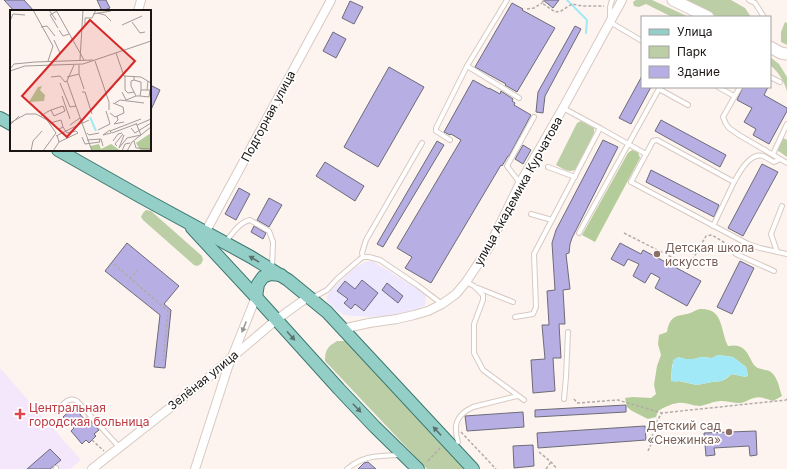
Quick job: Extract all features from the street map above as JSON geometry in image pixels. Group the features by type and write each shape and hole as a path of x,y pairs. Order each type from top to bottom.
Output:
{"main road":[{"path":"60,151 225,242 288,280 327,312 473,469"},
{"path":"184,220 339,389 416,468"},
{"path":"256,297 258,284 263,277 276,273"}],"street":[{"path":"138,10 141,0"},
{"name":"Подгорная улица","path":"206,232 331,0"},
{"name":"улица Академика Курчатова","path":"342,329 370,320 397,319 414,316 442,304 456,294 488,249 520,183 622,0"},
{"path":"673,0 706,16"},
{"path":"771,47 784,53 787,63"},
{"path":"195,469 231,358 256,297"},
{"name":"Зелёная улица","path":"92,469 204,381 276,320 309,298"}],"lane":[{"path":"450,140 436,131 436,128 467,66 507,0"},
{"path":"612,0 610,7 610,22 641,40"},
{"path":"749,0 755,3 763,16"},
{"path":"467,66 519,98"},
{"path":"771,78 780,82"},
{"path":"579,233 659,88 688,105"},
{"path":"720,88 734,96"},
{"path":"739,88 723,117 726,124 739,135 773,154 787,164"},
{"path":"563,108 646,154"},
{"path":"520,183 507,166 534,117"},
{"path":"773,154 787,124"},
{"path":"515,318 533,314 536,307 534,254 600,128"},
{"path":"734,182 657,140 653,141 631,182 748,244 787,254"},
{"path":"363,257 362,253 366,240 422,143"},
{"path":"713,226 742,166 756,156 762,156 774,162 780,159"},
{"path":"548,167 575,177"},
{"path":"777,252 771,234 782,206"},
{"path":"531,214 552,220"},
{"path":"225,242 242,224 250,220 269,231 273,242 276,273"},
{"path":"736,254 774,271"},
{"path":"309,298 327,290 337,279 363,257 369,257 380,260 442,304"},
{"path":"466,282 513,302"},
{"path":"474,286 483,294 483,300 474,324 474,353 483,370 524,400"},
{"path":"564,399 568,332"},
{"path":"458,442 455,433 456,422 466,410 517,396"},
{"path":"56,411 69,399 77,401 120,448"},
{"path":"347,469 367,457 404,455"}],"path":[{"path":"527,9 534,8 544,0"},
{"path":"542,3 555,12 561,11 572,4 582,6 610,7"},
{"path":"624,233 689,266 706,236"},
{"path":"114,264 168,311 163,361"},
{"path":"130,279 138,270"},
{"path":"574,399 577,403 618,400 662,413 787,399"},
{"path":"648,451 652,442 653,427 662,413"},
{"path":"92,440 105,453"},
{"path":"539,452 557,469"},
{"path":"546,469 551,462"}],"shaded area":[{"path":"372,261 426,294 425,306 399,315 372,317 344,315 335,309 327,301 327,296 333,288 356,267 365,262"},
{"name":"Центральная городская больница","path":"0,368 81,460 70,469 0,469"}],"green space":[{"path":"636,0 652,0 687,16 670,16 646,4 639,7 634,6 633,2"},
{"path":"684,0 731,0 745,8 750,16 716,16"},
{"path":"785,22 787,23 787,45 781,42 781,32"},
{"path":"771,58 779,64 787,77 787,91 780,76 771,66"},
{"path":"581,121 594,128 594,133 576,169 571,171 566,170 556,165 577,123"},
{"path":"783,138 787,140 787,157 777,150"},
{"path":"632,150 638,152 640,158 595,242 582,235 628,153"},
{"path":"146,210 151,211 202,256 203,260 201,264 197,266 194,265 143,220 141,217"},
{"path":"700,309 713,312 717,316 728,346 735,345 741,347 746,351 756,367 770,371 773,374 777,380 782,396 773,401 756,397 740,403 718,401 700,406 678,403 663,408 658,411 656,417 648,419 632,411 627,407 625,398 651,398 656,394 654,385 657,366 661,355 658,344 659,335 667,332 670,322 675,317 689,314","holes":["718,355 733,357 746,367 748,375 746,377 732,374 722,381 697,385 679,381 671,381 672,365 678,357 685,359 701,357 712,358"]},
{"path":"337,341 346,341 465,469 427,469 325,361 327,349"}],"water":[{"path":"718,355 733,357 746,367 748,375 746,377 732,374 722,381 697,385 680,381 671,381 673,360 678,357 694,359 701,357 712,358"}],"building":[{"path":"4,0 24,0 33,10 13,10"},
{"path":"97,0 106,0 110,8 102,10"},
{"path":"543,0 559,0 553,8"},
{"path":"350,1 363,7 354,24 342,18"},
{"path":"512,3 555,28 517,92 505,85 506,84 475,67"},
{"path":"575,26 581,29 545,96 543,113 536,112 538,92"},
{"path":"333,32 346,39 336,58 323,51"},
{"path":"389,67 424,87 378,167 344,147"},
{"path":"641,78 641,88 650,88 631,124 619,118"},
{"path":"473,80 500,94 501,91 513,99 512,101 515,103 514,105 531,115 509,156 502,166 501,165 431,283 405,268 412,257 397,248 461,140 444,132"},
{"path":"152,86 160,90 151,110"},
{"path":"743,88 768,88 764,95 787,108 787,111 769,144 753,135 756,129 744,122 752,108 737,100"},
{"path":"661,120 726,155 720,167 655,131"},
{"path":"603,140 618,147 572,238 569,253 566,254 570,289 563,290 565,324 559,324 561,358 553,358 555,391 533,393 531,360 545,359 542,325 549,325 547,291 555,290 552,243 556,230"},
{"path":"437,141 444,145 383,247 377,244"},
{"path":"523,145 531,150 523,164 515,159"},
{"path":"325,162 364,186 355,201 316,176"},
{"path":"762,164 778,172 743,236 728,228"},
{"path":"651,170 719,205 714,217 646,182"},
{"path":"239,188 250,194 236,220 225,214"},
{"path":"269,198 282,205 269,227 257,220"},
{"path":"254,226 266,233 263,239 251,232"},
{"path":"127,243 179,286 164,304 171,310 165,368 154,367 160,315 105,271"},
{"path":"620,243 641,254 643,250 701,281 687,306 655,288 660,278 651,273 645,283 633,276 639,264 628,259 624,266 611,259"},
{"path":"740,261 754,268 732,314 717,307"},
{"path":"362,280 378,293 364,311 355,304 351,309 344,303 348,299 337,291 345,281 355,289"},
{"path":"387,283 403,296 398,303 382,290"},
{"path":"626,405 626,412 535,417 535,410"},
{"path":"74,407 84,419 87,417 99,430 94,434 96,436 89,443 86,440 82,444 71,431 74,428 63,417"},
{"path":"523,412 524,427 467,431 465,416"},
{"path":"645,426 646,440 538,448 537,433"},
{"path":"756,431 757,455 750,456 749,446 714,448 715,455 706,456 704,433"},
{"path":"533,445 534,466 514,468 513,446"},
{"path":"50,449 61,460 50,469 27,469"},
{"path":"368,462 376,469 358,469 364,463"}],"waterway":[{"path":"567,0 587,20 586,33"}],"place":[{"name":"Детская школа искусств","path":"657,254"},
{"name":"Центральная городская больница","path":"20,414"},
{"name":"Детский сад «Снежинка»","path":"729,432"}]}
